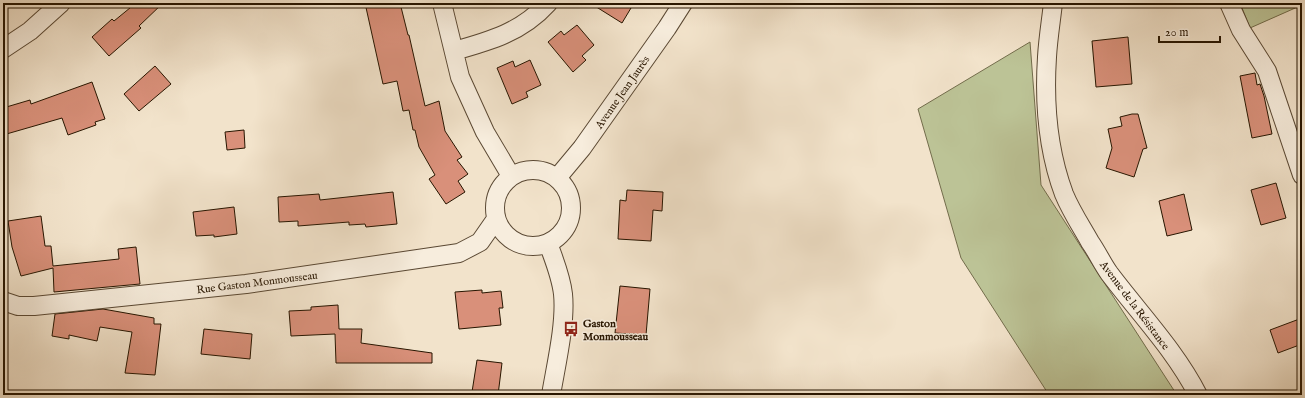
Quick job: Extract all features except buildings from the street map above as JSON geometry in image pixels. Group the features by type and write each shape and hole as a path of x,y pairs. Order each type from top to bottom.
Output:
{"street":[{"path":"3,48 30,31 61,3"},
{"path":"442,3 460,77 485,132 511,176"},
{"path":"454,51 484,42 517,29 540,12 548,3"},
{"name":"Avenue Jean Jaurès","path":"557,178 582,148 683,3"},
{"name":"Avenue de la Résistance","path":"1053,3 1047,57 1046,99 1048,132 1054,162 1065,195 1077,220 1108,272 1160,338 1190,380 1198,395"},
{"path":"1229,3 1241,30 1267,71 1302,174"},
{"path":"534,170 546,172 557,178 565,186 570,196 572,208 570,219 565,229 558,238 548,243 535,246 522,245 511,240 502,230 496,219 494,207 497,195 503,184 511,176 522,171 534,170"},
{"name":"Rue Gaston Monmousseau","path":"3,301 18,306 34,306 246,284 459,252 480,242 496,219"},
{"path":"548,243 563,293 563,310 551,395"}],"green space":[{"path":"1240,3 1302,3 1302,5 1250,28"},
{"path":"1030,42 1041,185 1177,395 1049,395 961,258 918,109"}],"place":[{"name":"Gaston Monmousseau","path":"571,329"}]}
